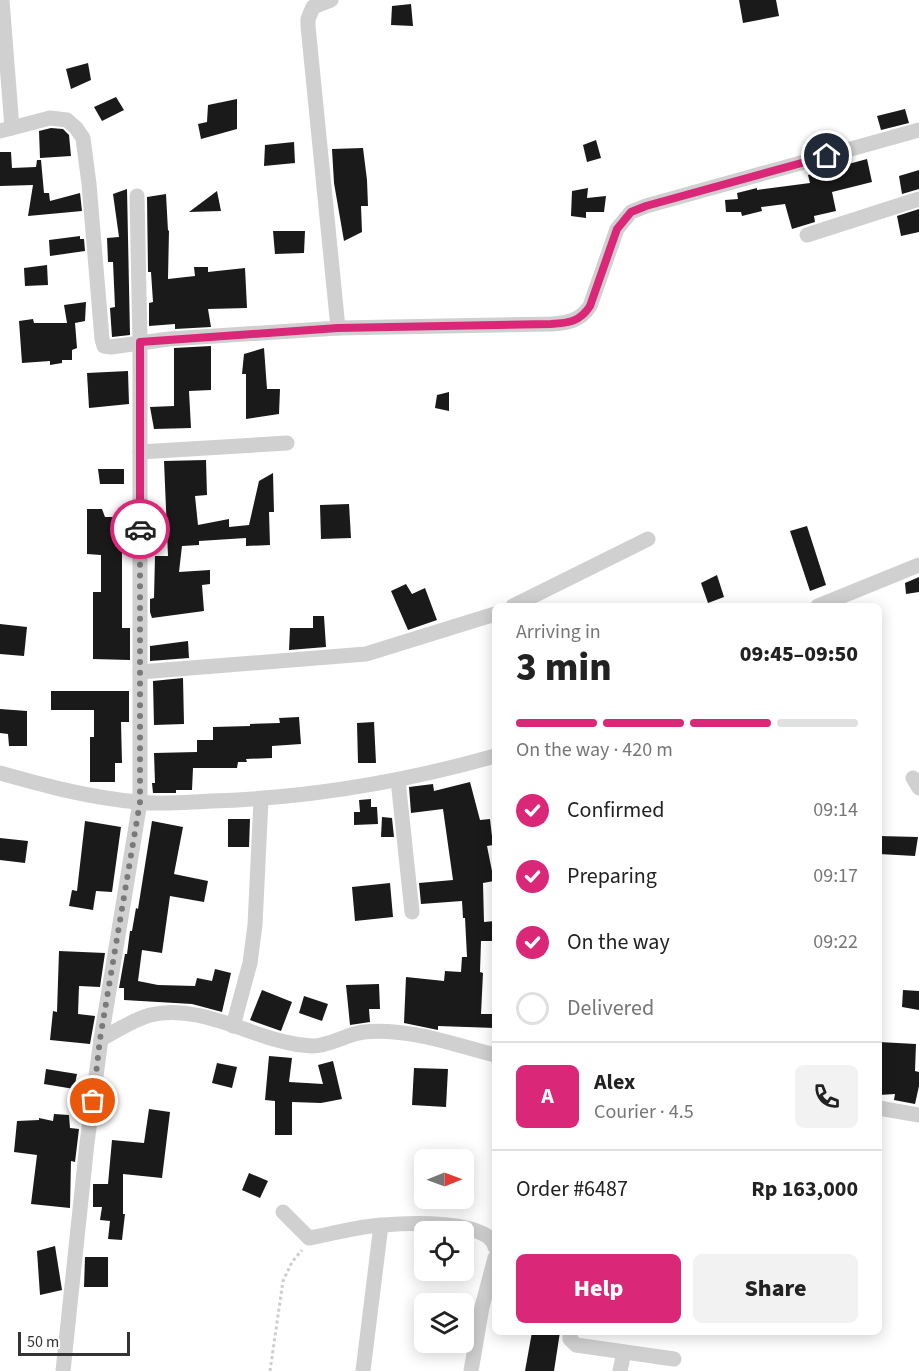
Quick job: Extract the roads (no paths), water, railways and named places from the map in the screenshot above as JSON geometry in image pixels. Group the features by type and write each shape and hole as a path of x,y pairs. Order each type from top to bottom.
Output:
{"street":[{"path":"2,0 6,130 50,118 67,120 82,138 89,184 103,343 107,347 140,342 338,328 551,324 574,321 584,315 590,306 617,229 631,212 919,130"},
{"path":"331,0 313,7 308,26 338,328"},
{"path":"63,1371 100,1039 140,802 140,342 137,196"},
{"path":"807,235 919,199"},
{"path":"140,452 287,443"},
{"path":"519,603 648,539"},
{"path":"825,603 919,565"},
{"path":"141,672 366,654 492,615"},
{"path":"0,773 51,788 140,802 261,800 398,780 492,757"},
{"path":"398,780 412,912"},
{"path":"233,1026 250,963 255,924 261,800"},
{"path":"100,1039 150,1016 169,1013 210,1019 310,1046 322,1046 347,1035 385,1032 441,1041 492,1054"},
{"path":"882,1108 918,1110"},
{"path":"283,1212 309,1238 381,1225 437,1224 462,1226 479,1231 489,1237 492,1242"},
{"path":"363,1371 381,1225"},
{"path":"471,1371 482,1307 492,1269"},
{"path":"570,1335 570,1339 576,1345 674,1359"},
{"path":"620,1371 624,1352"}]}
